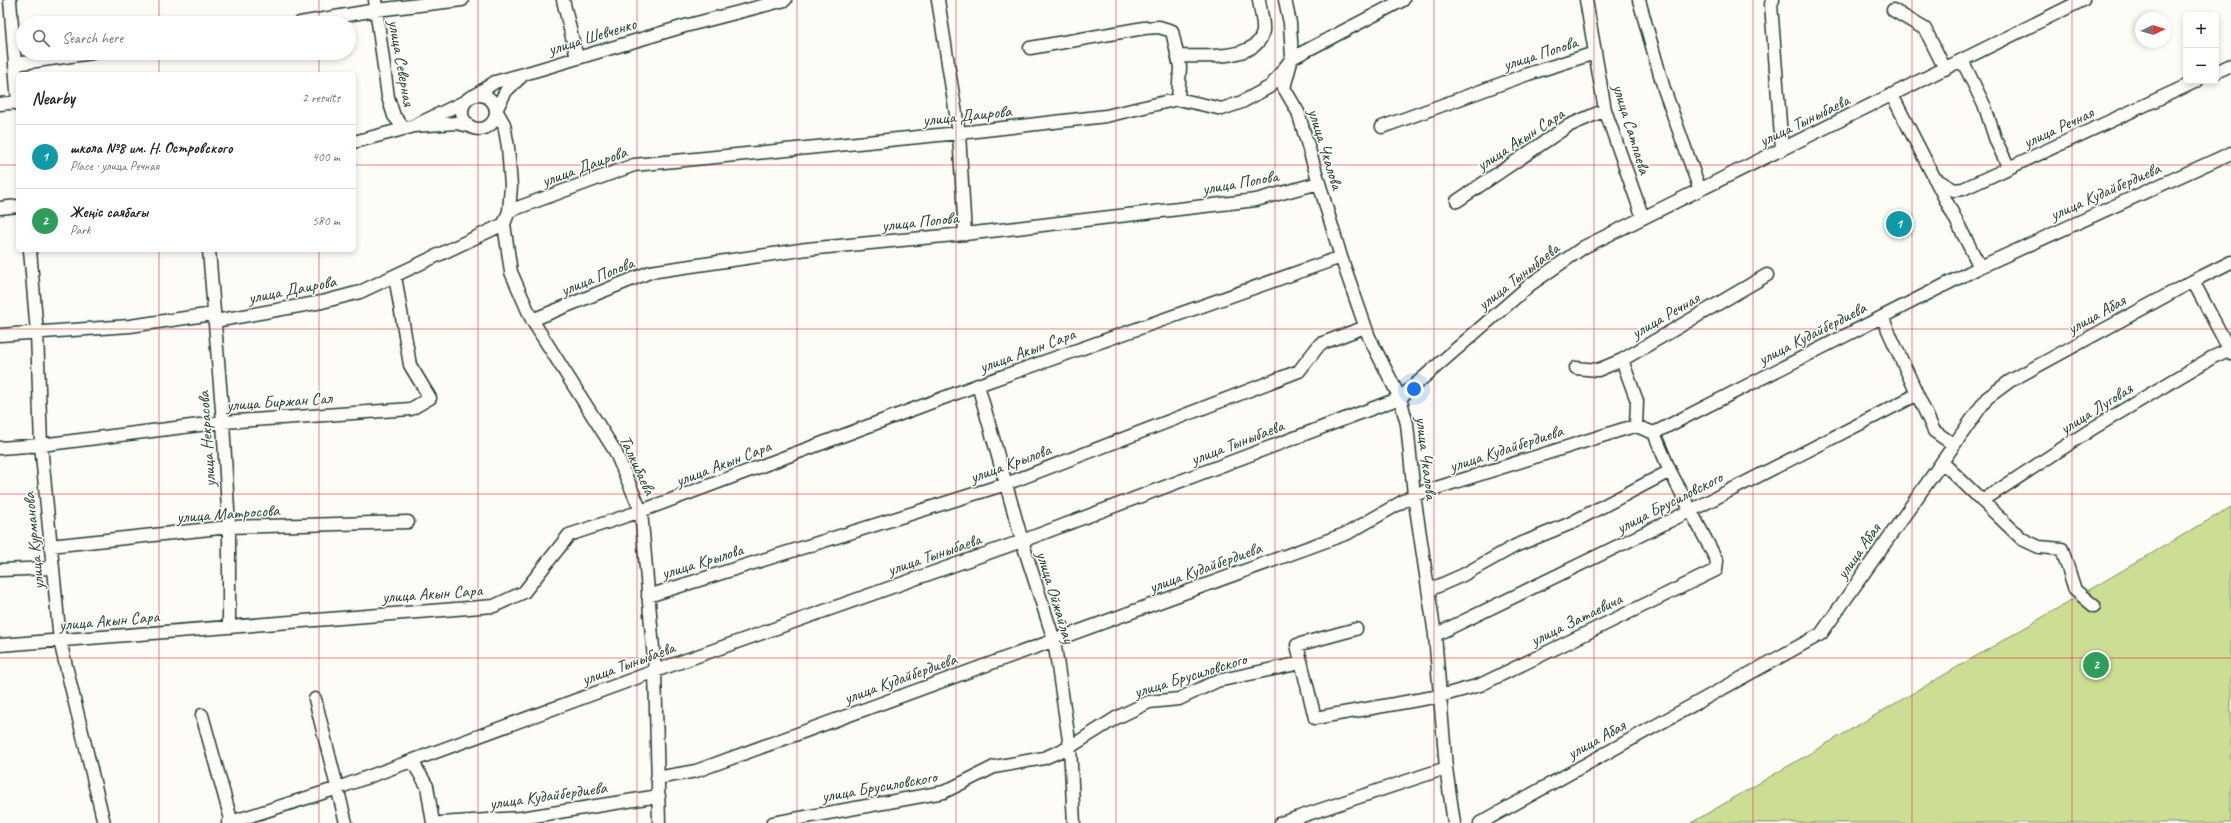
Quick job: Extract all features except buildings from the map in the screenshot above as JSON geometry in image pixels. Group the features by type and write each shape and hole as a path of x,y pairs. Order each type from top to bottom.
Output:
{"street":[{"path":"10,0 6,22 15,64 16,77"},
{"path":"330,16 376,5 462,0"},
{"path":"563,0 577,58"},
{"name":"улица Шевченко","path":"477,94 496,82 685,26 785,0"},
{"path":"938,0 959,134 965,234"},
{"path":"1179,56 1240,54 1258,43 1263,31 1259,0"},
{"name":"улица Чкалова","path":"1285,0 1290,23 1292,58 1284,88 1298,112 1341,257 1365,327 1400,398 1407,424 1414,495 1435,635 1446,768 1454,823"},
{"name":"улица Даирова","path":"509,211 634,165 959,134 1106,116 1178,99 1222,109 1242,102 1271,86 1292,58 1403,0"},
{"name":"улица Сатпаева","path":"1586,0 1605,110 1643,218"},
{"path":"1639,0 1664,89 1700,190"},
{"path":"1773,0 1771,4 1782,150"},
{"name":"улица Тыныбаева","path":"202,715 231,823 338,788 655,670 1022,541 1400,398 1531,284 1584,247 2084,0"},
{"name":"улица Северная","path":"376,5 388,96 394,116 409,127"},
{"path":"1893,10 1925,29 1931,38 1945,69"},
{"path":"1030,48 1144,28 1160,27 1172,32 1179,56 1178,99"},
{"name":"улица Попова","path":"1382,127 1528,74 1596,53"},
{"path":"15,64 43,60"},
{"path":"1962,60 1985,107 1996,141 2009,168"},
{"path":"2219,71 2231,65"},
{"path":"482,129 494,120 496,110 506,91 524,74"},
{"name":"улица Речная","path":"1934,178 1959,191 2191,84"},
{"path":"356,141 409,127 464,102 477,94 487,96 492,100 496,110"},
{"path":"1892,95 1980,267"},
{"path":"464,102 461,112 462,118 469,126"},
{"path":"0,104 16,103"},
{"name":"Талкибаева","path":"496,110 504,124 508,147 511,186 509,211 504,224 511,272 532,320 615,451 641,512 655,670 659,823"},
{"name":"улица Акын Сара","path":"1457,201 1568,126 1605,110"},
{"path":"409,127 456,123 497,134 508,147"},
{"name":"улица Кудайбердиева","path":"1654,433 1980,267 2231,153"},
{"name":"улица Попова","path":"532,320 650,272 807,249 965,234 1256,200 1319,183"},
{"path":"0,208 16,206"},
{"name":"улица Даирова","path":"0,335 130,326 214,317 322,302 360,292 504,224"},
{"name":"улица Курманова","path":"30,252 37,333 41,445 60,641 104,823"},
{"name":"улица Некрасова","path":"209,252 223,422 229,528 229,626"},
{"name":"улица Акын Сара","path":"0,645 494,606 524,592 569,535 641,512 978,386 1341,257"},
{"name":"улица Абая","path":"1480,823 1821,634 1987,398 2010,381 2192,281 2231,262"},
{"name":"улица Речная","path":"1576,368 1598,370 1622,360 1767,275"},
{"name":"улица Биржан Сал","path":"0,448 41,445 223,422 411,409 430,398 410,364 395,276"},
{"path":"2192,281 2230,350"},
{"path":"1882,316 1916,395 1934,431 1954,445"},
{"name":"улица Крылова","path":"648,596 1006,484 1299,371 1320,344 1365,327"},
{"name":"улица Луговая","path":"1982,501 2095,427 2213,357 2230,350"},
{"path":"1622,360 1637,401 1636,426 1654,433 1670,471 1690,511"},
{"name":"улица Ойжайлау","path":"978,386 1022,541 1054,640 1070,747 1074,823"},
{"name":"улица Брусиловского","path":"1435,635 1690,511 1916,395"},
{"name":"улица Кудайбердиева","path":"658,778 696,771 1348,533 1414,495 1636,426"},
{"path":"1942,462 2022,539 2039,547 2062,549 2074,590 2094,606"},
{"path":"1429,590 1463,575 1515,546 1569,524 1670,471"},
{"name":"улица Затаевича","path":"1440,696 1480,685 1716,570 1717,561 1690,511"},
{"name":"улица Матросова","path":"50,546 229,528 408,522"},
{"path":"0,570 52,568"},
{"path":"1356,629 1297,645 1315,718 1440,696"},
{"name":"улица Брусиловского","path":"773,823 944,792 994,767 1044,758 1070,747 1116,718 1149,702 1179,699 1217,681 1301,663"},
{"path":"315,699 346,823"},
{"path":"412,761 427,786 433,823"},
{"path":"1281,823 1446,768"},
{"name":"улица Кудайбердиева","path":"440,823 521,818 659,796"}],"green space":[{"path":"2231,507 2231,823 1691,823"}],"place":[{"name":"школа №8 им. Н. Островского","path":"1899,224"},
{"name":"Жеңіс саябағы","path":"2096,665"}]}
